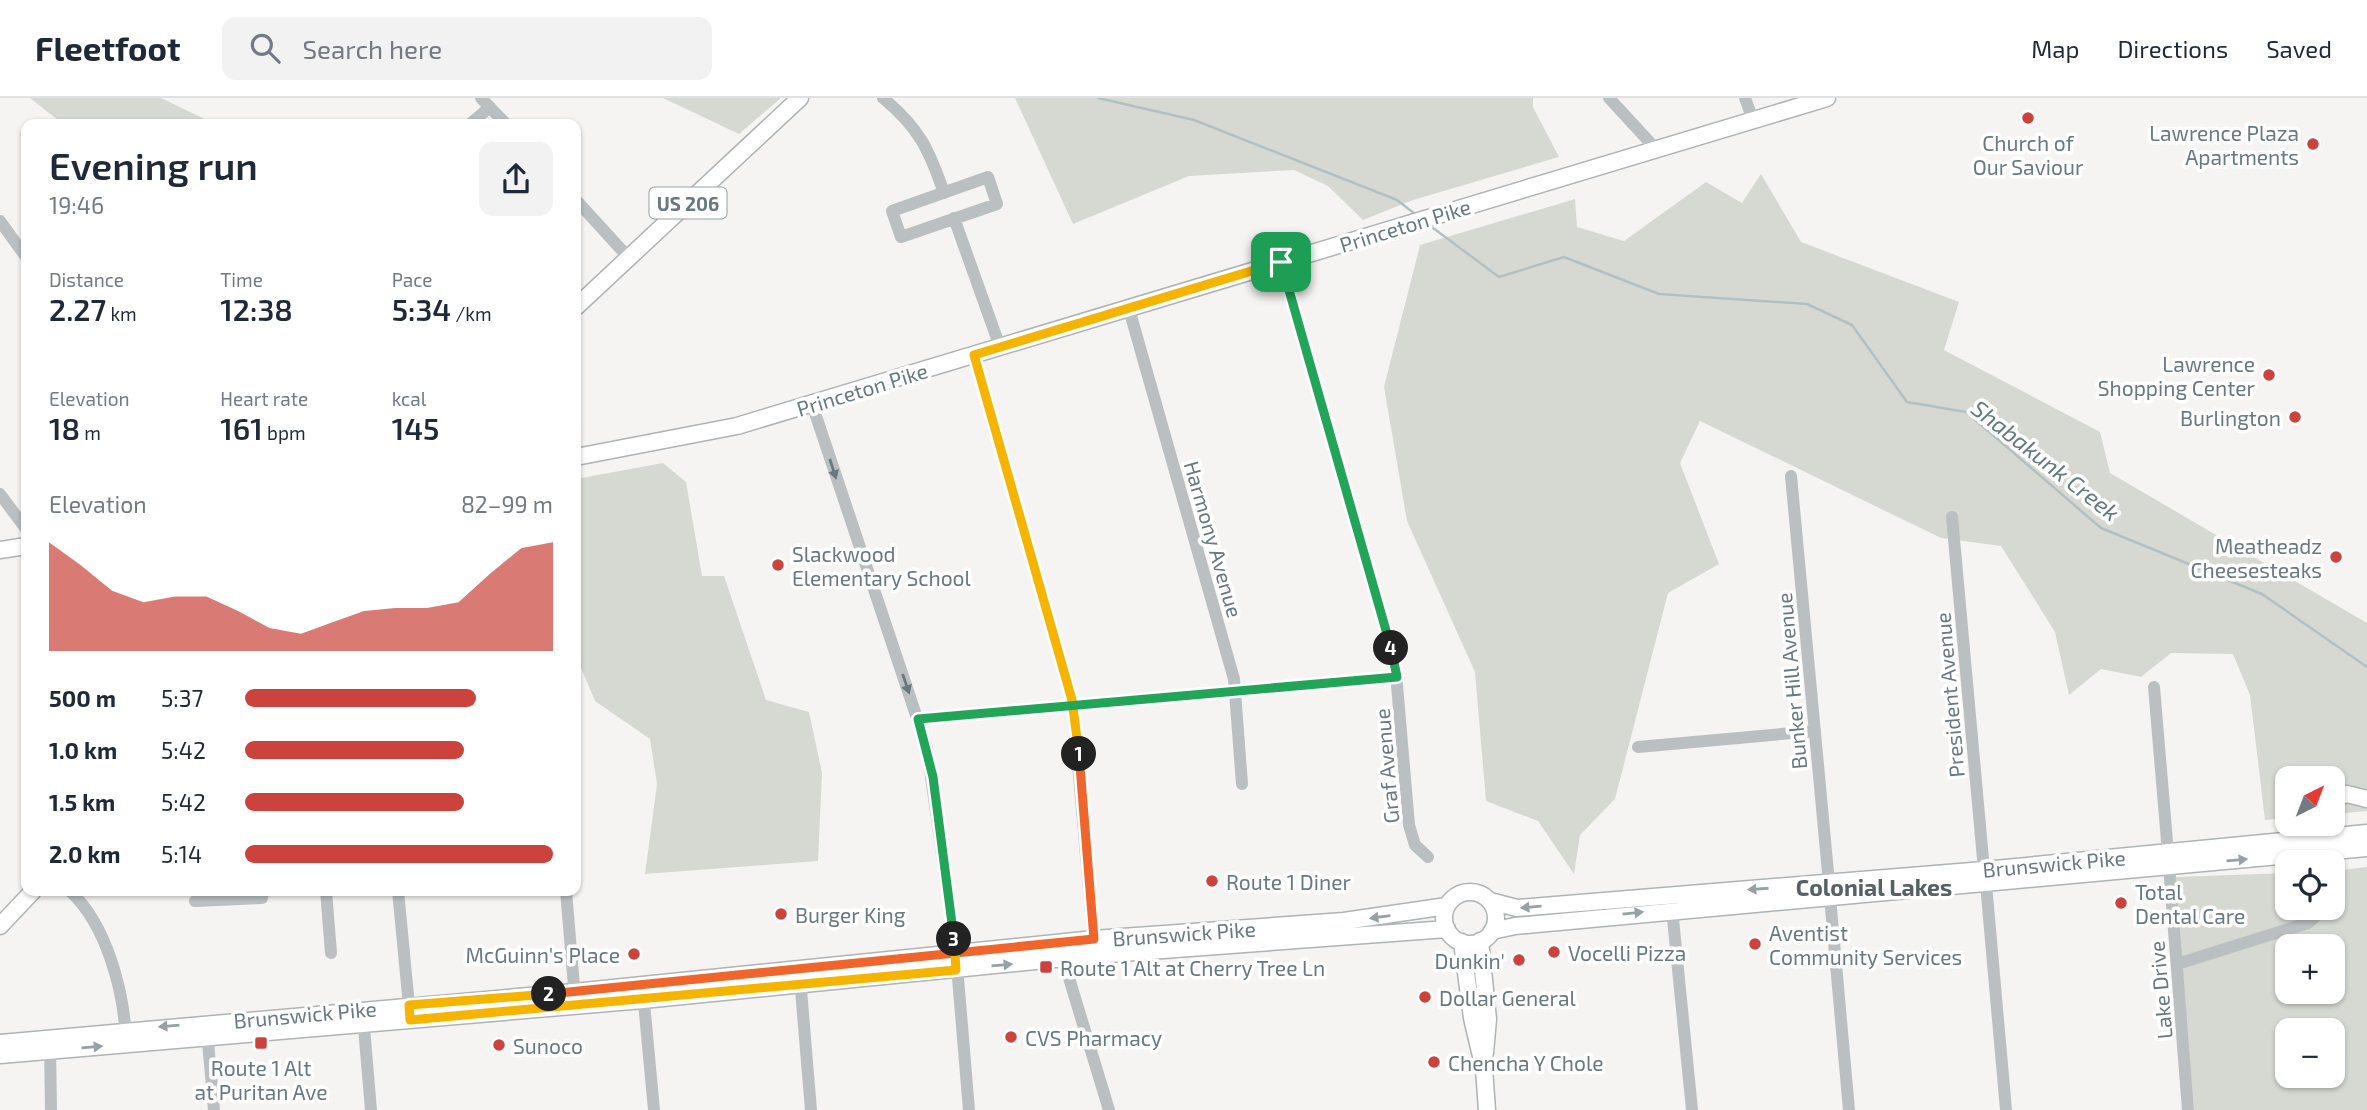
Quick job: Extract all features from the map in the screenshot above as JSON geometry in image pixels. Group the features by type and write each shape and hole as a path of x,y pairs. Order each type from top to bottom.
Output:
{"main road":[{"name":"US 206","path":"581,302 800,98"},
{"name":"Princeton Pike","path":"581,456 687,438 812,404 1827,98"},
{"path":"0,550 21,547"},
{"path":"2345,795 2367,799"},
{"name":"Brunswick Pike","path":"2320,845 2367,833"},
{"name":"Brunswick Pike","path":"1490,901 1517,908 1829,890 2320,845 2367,848"},
{"name":"Brunswick Pike","path":"1486,936 1515,926 1829,890"},
{"path":"1484,1069 1472,1018 1462,942 1447,929 1447,906 1455,897 1467,892 1479,894 1490,901 1497,919 1486,936 1488,1018 1484,1069 1487,1110"},
{"path":"0,926 28,896"},
{"name":"Brunswick Pike","path":"1256,934 1447,906"},
{"name":"Brunswick Pike","path":"956,962 1073,942 1094,947 1256,934 1447,929"},
{"path":"1462,942 1486,936"},
{"name":"Brunswick Pike","path":"0,1043 50,1044 575,999 956,962 1068,959 1094,947"},
{"name":"Brunswick Pike","path":"0,1055 50,1044"}],"street":[{"path":"883,98 918,130 929,149 944,192"},
{"path":"1609,98 1656,149"},
{"path":"1745,98 1753,120"},
{"path":"473,119 485,102 501,119"},
{"path":"988,177 997,204 954,219 901,237 892,211 988,177"},
{"path":"581,205 629,258"},
{"path":"954,219 1000,347"},
{"path":"0,221 21,250"},
{"name":"Graf Avenue","path":"1281,262 1397,677 1409,825 1415,845 1428,857"},
{"name":"Harmony Avenue","path":"1129,309 1235,691 1242,784"},
{"path":"974,355 1073,706 1094,947"},
{"path":"812,404 918,719 933,777 956,962 969,1110"},
{"name":"Bunker Hill Avenue","path":"1791,476 1849,1110"},
{"path":"0,494 21,523"},
{"name":"President Avenue","path":"1952,517 2006,1110"},
{"path":"918,719 1397,677"},
{"name":"Lake Drive","path":"2154,687 2188,1110"},
{"path":"1637,747 1815,731"},
{"path":"74,896 88,911 121,987 126,1037"},
{"path":"195,901 262,896"},
{"path":"326,896 331,953"},
{"path":"398,896 410,1012"},
{"path":"566,896 575,999"},
{"path":"1672,909 1692,1110"},
{"path":"2177,964 2313,920"},
{"path":"1073,942 1068,959 1069,978 1109,1110"},
{"path":"800,977 811,1110"},
{"path":"643,992 654,1110"},
{"path":"363,1016 371,1110"},
{"path":"207,1029 214,1110"},
{"path":"50,1044 51,1110"}],"shaded area":[{"path":"30,98 161,98 205,119 57,119"},
{"path":"663,98 781,98 739,134"},
{"path":"1015,98 1533,98 1533,107 1559,157 1413,200 1363,220 1328,186 1294,170 1189,176 1073,224"},
{"path":"1761,174 1801,242 1959,302 1944,350 2100,432 2110,473 2367,623 2367,811 2345,813 2345,766 2275,766 2275,819 2265,820 2250,695 2233,654 2171,653 2141,677 2101,669 2069,695 2055,632 2001,546 1941,538 1700,421 1680,463 1719,564 1668,593 1615,799 1580,835 1574,874 1538,821 1486,801 1475,672 1407,521 1384,387 1420,245 1575,199 1577,227 1624,241 1706,182 1742,203"},
{"path":"663,463 686,482 702,576 724,576 766,700 809,712 822,773 818,861 645,874 657,784 650,739 595,701 581,668 581,478"},
{"path":"2367,867 2367,1110 2194,1110 2175,877 2275,873 2275,920 2345,920 2345,870"}],"waterway":[{"name":"Shabakunk Creek","path":"1098,98 1194,120 1397,200 1415,214"},
{"name":"Shabakunk Creek","path":"1429,225 1499,277 1564,257 1659,294 1807,304 1852,325 1907,402 1966,412 2101,528 2262,594 2367,667"}],"place":[{"name":"Church of Our Saviour","path":"2028,118"},
{"name":"Lawrence Plaza Apartments","path":"2313,144"},
{"name":"Lawrence Shopping Center","path":"2269,375"},
{"name":"Burlington","path":"2295,417"},
{"name":"Meatheadz Cheesesteaks","path":"2336,557"},
{"name":"Slackwood Elementary School","path":"778,565"},
{"name":"Route 1 Diner","path":"1212,881"},
{"name":"Total Dental Care","path":"2121,903"},
{"name":"Burger King","path":"781,914"},
{"name":"Aventist Community Services","path":"1755,944"},
{"name":"Vocelli Pizza","path":"1554,952"},
{"name":"McGuinn's Place","path":"634,954"},
{"name":"Dunkin'","path":"1519,960"},
{"name":"Route 1 Alt at Cherry Tree Ln","path":"1046,967"},
{"name":"Dollar General","path":"1425,997"},
{"name":"CVS Pharmacy","path":"1011,1037"},
{"name":"Route 1 Alt at Puritan Ave","path":"261,1043"},
{"name":"Sunoco","path":"499,1045"},
{"name":"Chencha Y Chole","path":"1434,1062"}],"district":[{"name":"Colonial Lakes","path":"1874,887"}],"route":[{"path":"1281,262 974,355 1073,706 1090,869 1094,939 956,954 574,992 409,1005 410,1020 956,970 956,954 933,777 918,719 1073,706 1397,677 1395,662 1281,262"}]}
